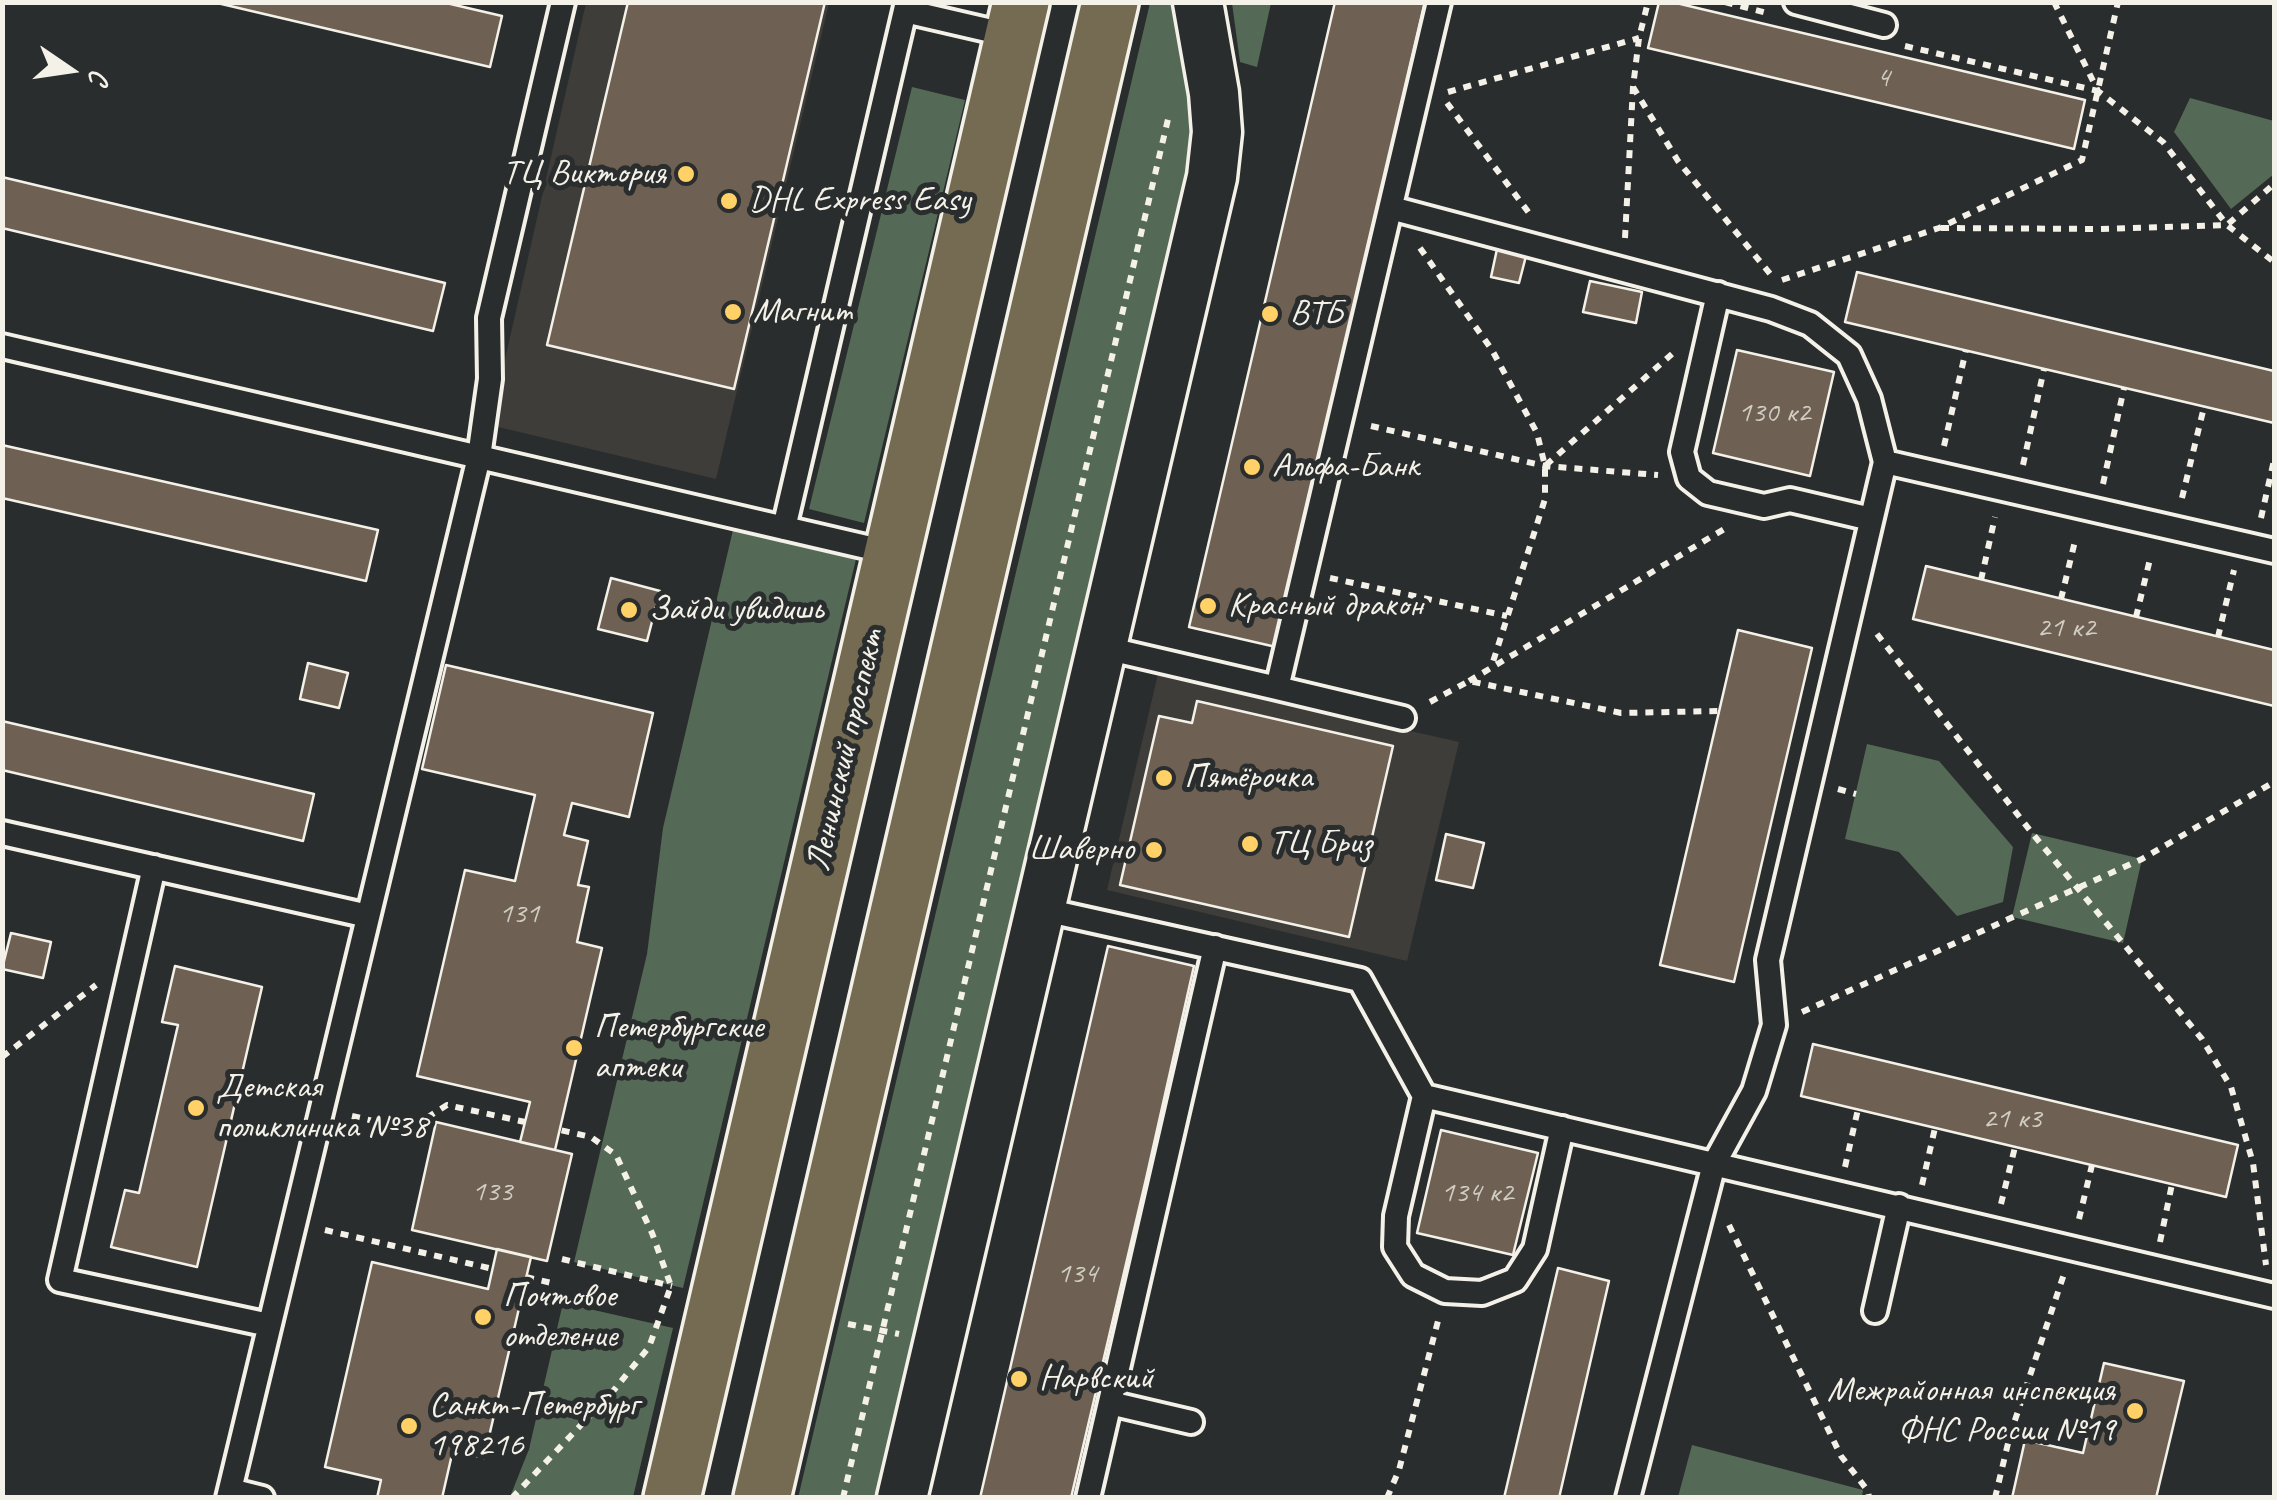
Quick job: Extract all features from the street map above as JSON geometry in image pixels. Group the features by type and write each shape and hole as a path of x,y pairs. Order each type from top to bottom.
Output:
{"main road":[{"path":"762,1498 1110,2"},
{"name":"Ленинский проспект","path":"672,1498 1017,19"}],"street":[{"path":"902,1498 1212,177 1217,132 1214,93 1198,2"}],"lane":[{"path":"262,1498 229,1494 479,457 490,379 489,318 563,2"},
{"path":"1278,688 1438,2"},
{"path":"1796,3 1884,25"},
{"path":"784,528 906,7 1017,19"},
{"path":"1391,208 1718,294 1810,324 1849,354 1869,399 1884,462 1768,960 1774,1025 1754,1090 1711,1174 1628,1498"},
{"path":"1718,294 1682,452 1689,478 1708,493 1764,506 1790,500 1871,519"},
{"path":"2,346 892,554"},
{"path":"1884,462 2256,547"},
{"path":"1101,648 1402,718"},
{"path":"2,833 368,916"},
{"path":"154,868 60,1280 269,1325"},
{"path":"1040,908 1360,980 1424,1096 1396,1216 1396,1247 1413,1275 1446,1291 1482,1292 1515,1280 1534,1249 1562,1128"},
{"path":"1088,1498 1215,947"},
{"path":"1424,1096 1562,1128 1711,1174 1840,1192 2272,1296"},
{"path":"1875,1311 1908,1208"},
{"path":"1110,1403 1191,1422"}],"path":[{"path":"1623,269 1633,87 1648,2"},
{"path":"1725,2 1773,14 1796,3"},
{"path":"2054,2 2098,91"},
{"path":"1633,87 1678,161 1776,282 1940,228 2082,160 2118,2"},
{"path":"1884,25 1899,45 2098,91 2163,142 2227,224 2274,262"},
{"path":"1558,252 1440,94 1639,38"},
{"path":"843,1498 1170,114"},
{"path":"1940,228 2100,229 2227,224 2274,184"},
{"path":"1391,208 1492,350 1538,434 1545,466 1545,499 1491,668"},
{"path":"1545,466 1712,318"},
{"path":"1937,474 1966,350"},
{"path":"1982,580 2044,369"},
{"path":"2061,599 2124,388"},
{"path":"2136,617 2204,407"},
{"path":"1340,419 1545,466 1689,478"},
{"path":"2218,637 2256,547 2274,460"},
{"path":"1402,718 1764,506"},
{"path":"1305,572 1508,616"},
{"path":"1852,601 2077,888 2202,1039 2231,1087 2253,1164 2272,1296"},
{"path":"1469,681 1621,713 1718,711"},
{"path":"1774,1025 2142,858 2274,782"},
{"path":"2,1057 133,956"},
{"path":"322,1110 409,1130 448,1105 525,1122"},
{"path":"1840,1192 1858,1110"},
{"path":"1908,1208 1935,1128"},
{"path":"512,1498 649,1348 670,1286 652,1234 616,1154 590,1137 560,1130"},
{"path":"1994,1229 2015,1147"},
{"path":"1995,1498 2010,1435 2072,1249 2092,1165"},
{"path":"1711,1174 1841,1456 1868,1491 1869,1498"},
{"path":"2154,1268 2172,1184"},
{"path":"294,1223 493,1269"},
{"path":"562,1259 683,1288"},
{"path":"526,1277 556,1284"},
{"path":"1387,1498 1399,1470 1446,1291"},
{"path":"837,1322 908,1336"}],"shaded area":[{"name":"ТЦ Виктория","path":"586,3 829,3 716,479 490,425"},
{"name":"ТЦ Бриз","path":"1158,674 1459,742 1407,961 1107,890"}],"green space":[{"path":"1150,3 1183,3 1199,92 1194,167 881,1497 798,1498"},
{"path":"1232,3 1271,3 1257,67 1240,62"},
{"path":"912,87 965,100 864,523 809,509"},
{"path":"2190,98 2274,121 2274,174 2231,209 2174,132"},
{"path":"733,530 856,559 683,1288 574,1262 647,954 663,828"},
{"path":"1867,744 1939,761 2013,847 2003,902 1957,916 1899,852 1845,839"},
{"path":"2032,833 2142,859 2123,943 2012,917"},
{"path":"563,1303 673,1328 633,1497 510,1497 529,1449"},
{"path":"1692,1445 1863,1490 1862,1497 1678,1497"}],"building":[{"path":"213,2 442,2 502,16 490,67"},
{"name":"ТЦ Виктория","path":"628,2 825,2 734,389 547,345"},
{"path":"1335,2 1425,2 1276,647 1189,627"},
{"path":"1659,2 2085,100 2074,149 1648,48"},
{"path":"2,177 445,283 433,331 2,228"},
{"path":"1497,249 1526,256 1519,283 1491,277"},
{"path":"1857,272 2274,371 2274,423 1845,322"},
{"path":"1590,281 1642,292 1636,323 1583,312"},
{"path":"1737,350 1834,372 1810,476 1713,453"},
{"path":"2,445 378,530 366,581 2,498"},
{"path":"1926,566 2274,650 2274,706 1913,619"},
{"name":"Зайди увидишь","path":"611,578 660,591 647,641 598,629"},
{"path":"1738,630 1812,648 1734,982 1660,965"},
{"path":"308,663 348,673 339,708 300,699"},
{"path":"446,665 653,713 629,817 572,803 564,835 588,841 578,885 589,887 577,942 602,948 555,1150 520,1142 530,1102 417,1076 465,870 515,881 535,795 422,769"},
{"name":"ТЦ Бриз","path":"1197,701 1393,746 1349,937 1120,885 1159,716 1192,723"},
{"path":"2,721 314,794 303,841 2,770"},
{"path":"1446,834 1484,843 1473,888 1436,880"},
{"path":"11,933 51,942 43,978 2,969"},
{"path":"1108,946 1194,966 1146,1179 1071,1498 980,1498"},
{"name":"Детская поликлиника №38","path":"175,966 262,987 197,1267 111,1247 125,1190 139,1193 178,1025 162,1022"},
{"path":"1813,1044 2238,1145 2226,1197 1801,1096"},
{"path":"436,1122 572,1154 547,1261 412,1230"},
{"path":"1441,1130 1538,1153 1513,1255 1417,1233"},
{"path":"497,1249 531,1257 484,1458 453,1450 442,1498 377,1498 381,1480 325,1467 372,1262 488,1289"},
{"path":"1558,1268 1609,1281 1559,1498 1504,1498"},
{"name":"Межрайонная инспекция ФНС России №19","path":"2104,1363 2184,1381 2156,1498 2012,1498 2025,1440 2083,1453"}],"place":[{"name":"ТЦ Виктория","path":"686,174"},
{"name":"DHL Express Easy","path":"729,201"},
{"name":"Магнит","path":"733,312"},
{"name":"ВТБ","path":"1270,314"},
{"name":"Альфа-Банк","path":"1252,467"},
{"name":"Красный дракон","path":"1208,606"},
{"name":"Зайди увидишь","path":"629,610"},
{"name":"Пятёрочка","path":"1164,778"},
{"name":"ТЦ Бриз","path":"1250,844"},
{"name":"Шаверно","path":"1154,850"},
{"name":"Петербургские аптеки","path":"574,1048"},
{"name":"Детская поликлиника №38","path":"196,1108"},
{"name":"Почтовое отделение","path":"483,1317"},
{"name":"Нарвский","path":"1019,1379"},
{"name":"Межрайонная инспекция ФНС России №19","path":"2135,1411"},
{"name":"Санкт-Петербург 198216","path":"409,1426"}]}
